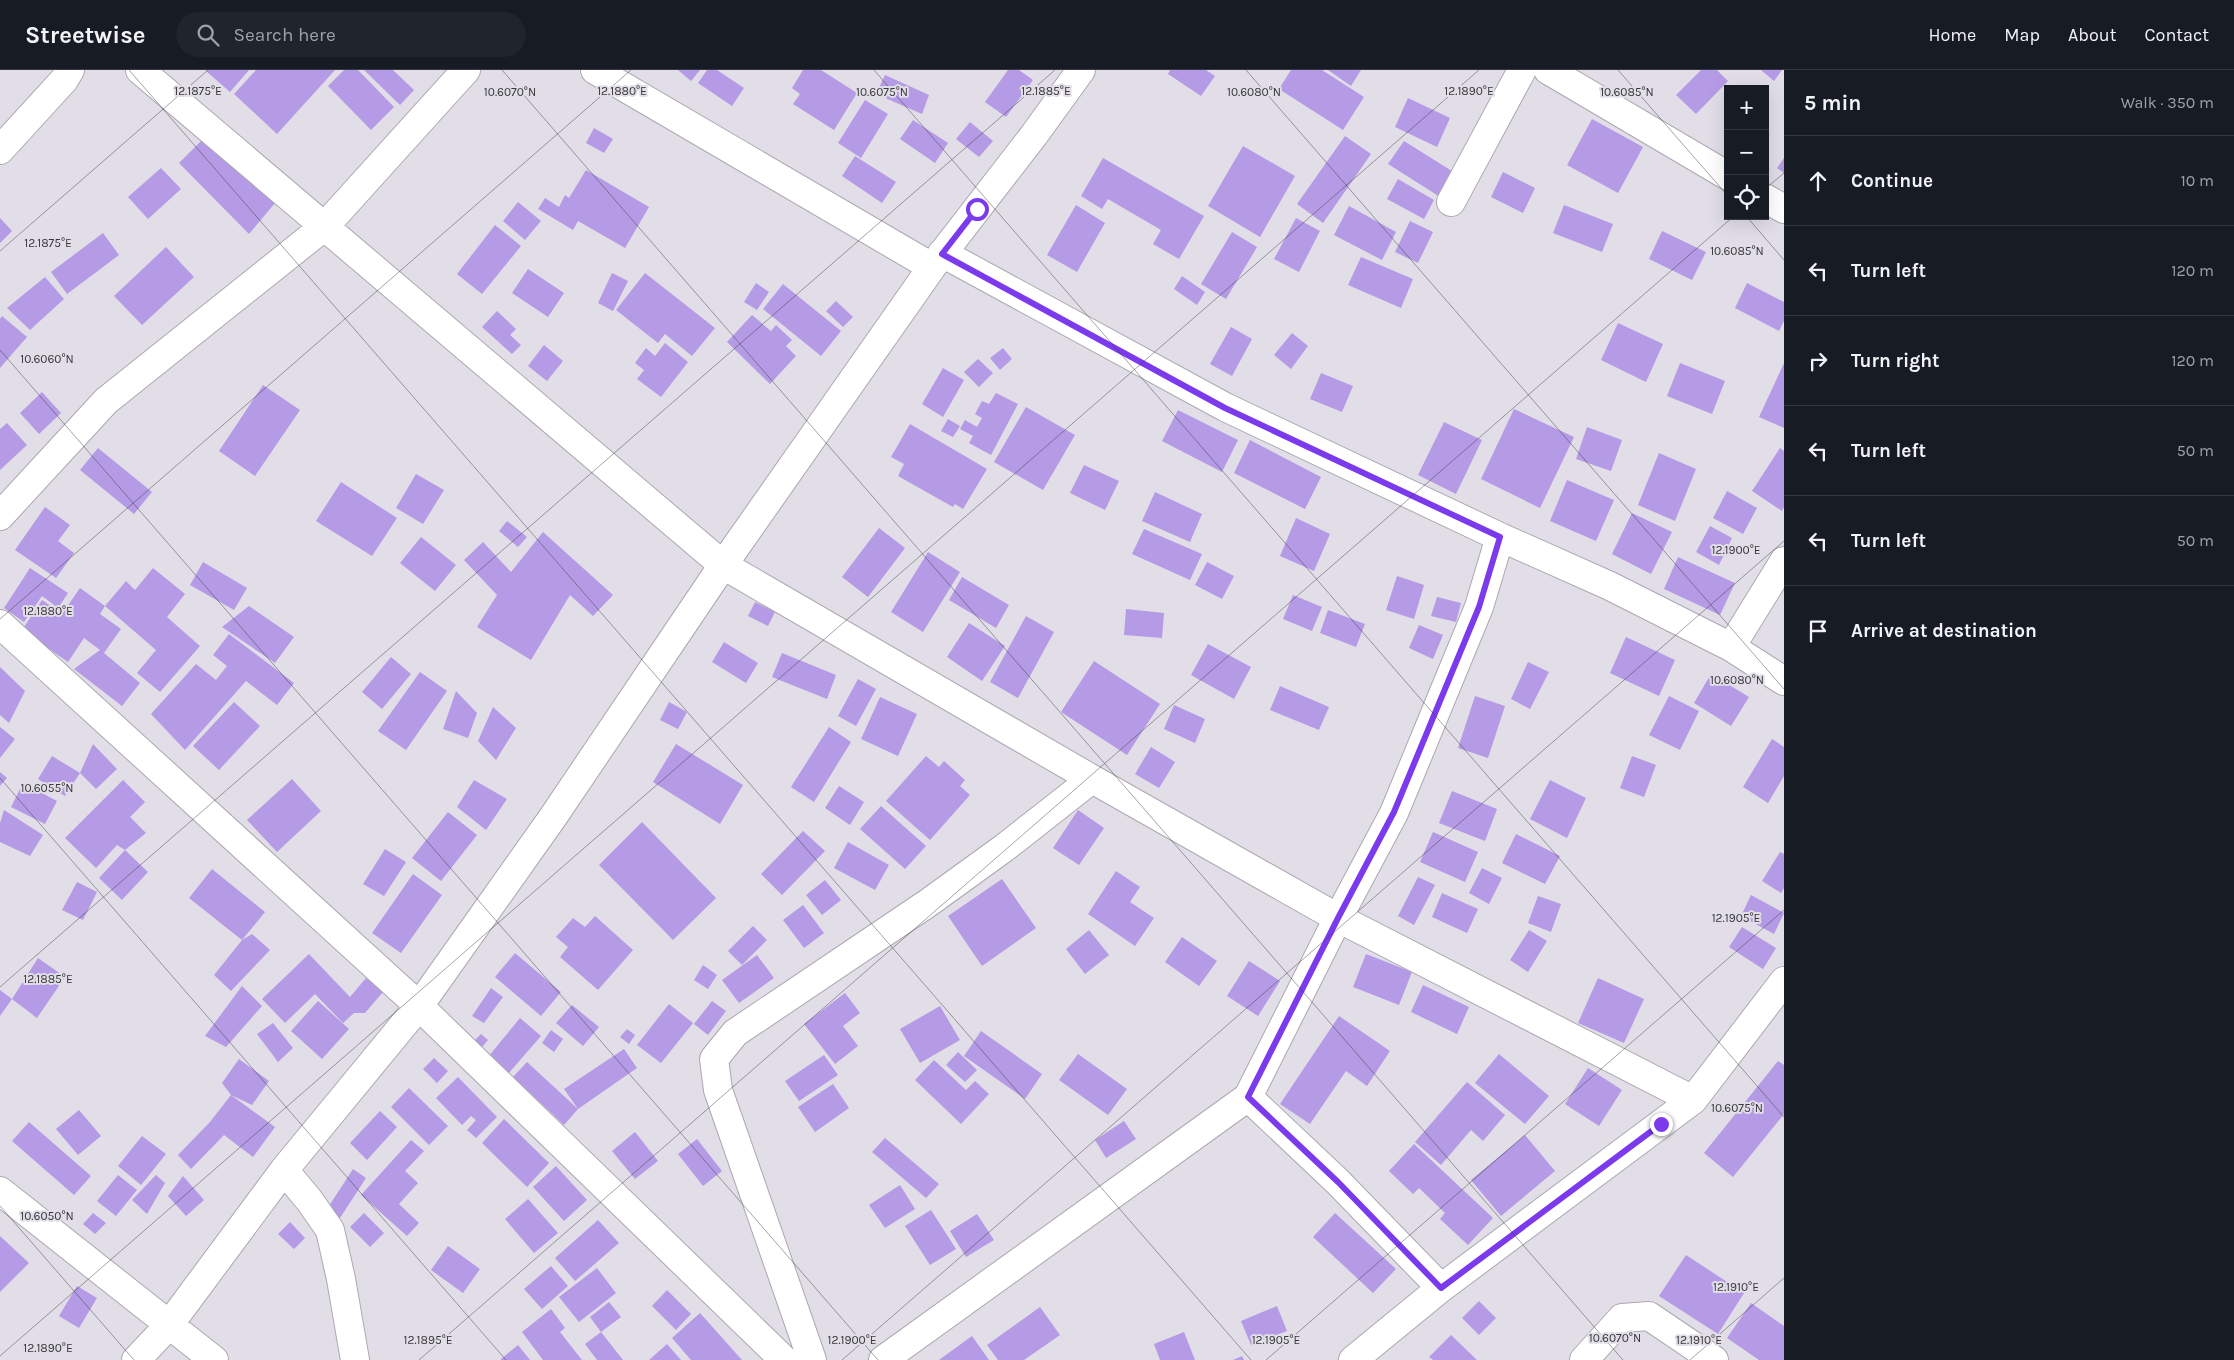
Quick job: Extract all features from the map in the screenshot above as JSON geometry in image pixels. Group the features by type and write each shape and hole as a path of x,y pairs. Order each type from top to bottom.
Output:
{"street":[{"path":"0,150 64,80 70,70"},
{"path":"140,70 723,565 1092,779 1338,918 1693,1100"},
{"path":"0,516 106,401 325,226 466,70"},
{"path":"595,70 937,260 1225,408 1500,537 1610,586 1731,647 1784,681"},
{"path":"136,1360 169,1325 284,1170 418,1006 553,817 723,565 937,260 1034,135 1081,70"},
{"path":"1451,202 1522,70"},
{"path":"1548,70 1726,175"},
{"path":"1769,200 1784,209"},
{"path":"884,1360 1248,1097 1338,918 1394,812 1479,607 1500,537"},
{"path":"1731,647 1784,561"},
{"path":"0,624 418,1006 784,1360"},
{"path":"812,1360 718,1090 714,1058 735,1033 1004,848 1092,779"},
{"path":"1353,1360 1441,1288 1693,1100 1784,981"},
{"path":"1248,1097 1338,1182 1441,1288"},
{"path":"284,1170 309,1200 330,1230 341,1279 355,1360"},
{"path":"0,1190 214,1360"},
{"path":"1584,1360 1622,1318 1649,1316 1714,1360"}],"building":[{"path":"207,70 249,70 230,92"},
{"path":"256,70 335,70 277,134 234,94"},
{"path":"344,70 358,70 394,107 371,130 328,86"},
{"path":"364,70 393,70 414,90 400,105"},
{"path":"678,70 700,70 691,81"},
{"path":"707,70 717,70 744,88 732,106 698,83"},
{"path":"803,70 821,70 857,93 834,130 793,104 800,94 792,88"},
{"path":"1008,70 1019,70 1033,80 1006,117 985,102"},
{"path":"1170,70 1206,70 1215,76 1201,96 1168,74"},
{"path":"1291,70 1322,70 1364,97 1343,130 1279,89"},
{"path":"1328,70 1361,70 1351,86"},
{"path":"1701,70 1717,70 1728,81 1696,114 1676,95"},
{"path":"1761,70 1782,70 1774,81"},
{"path":"885,75 929,95 922,114 876,94"},
{"path":"1408,98 1450,118 1437,147 1395,127"},
{"path":"865,100 888,114 861,158 838,143"},
{"path":"1592,119 1643,147 1618,193 1567,165"},
{"path":"913,120 948,143 935,163 900,139"},
{"path":"970,122 993,141 979,157 956,139"},
{"path":"594,128 613,139 604,153 586,143"},
{"path":"206,136 275,203 249,234 179,163"},
{"path":"1345,136 1371,154 1323,223 1297,204"},
{"path":"1404,141 1455,173 1440,197 1388,164"},
{"path":"1243,146 1295,176 1260,237 1208,206"},
{"path":"855,156 896,182 882,203 842,176"},
{"path":"1103,158 1204,216 1179,259 1153,244 1161,230 1108,199 1102,209 1081,196"},
{"path":"1784,158 1784,173 1777,168"},
{"path":"161,168 181,189 148,219 128,197"},
{"path":"586,170 649,207 625,248 578,221 573,230 538,209 545,198 559,207 565,195 569,198"},
{"path":"1503,172 1535,188 1523,213 1491,197"},
{"path":"1398,179 1434,200 1424,219 1387,199"},
{"path":"518,202 541,221 525,240 503,221"},
{"path":"1076,205 1105,223 1077,272 1047,255"},
{"path":"1564,205 1613,224 1602,252 1553,233"},
{"path":"1349,206 1396,232 1382,260 1334,235"},
{"path":"0,218 12,231 0,243"},
{"path":"1296,218 1320,231 1299,272 1274,259"},
{"path":"1410,221 1433,232 1418,263 1395,252"},
{"path":"495,225 521,246 482,294 457,274"},
{"path":"1662,231 1706,252 1692,280 1649,259"},
{"path":"1232,232 1257,247 1226,299 1201,284"},
{"path":"103,233 119,255 67,294 51,272"},
{"path":"166,247 194,277 142,325 114,296"},
{"path":"1361,257 1413,279 1401,308 1348,285"},
{"path":"528,269 564,293 548,317 512,293"},
{"path":"612,273 628,281 613,311 598,303"},
{"path":"645,273 715,328 692,356 665,334 658,343 616,310"},
{"path":"1182,276 1205,292 1197,305 1174,289"},
{"path":"45,277 64,299 30,330 7,308"},
{"path":"756,283 769,292 757,310 744,302"},
{"path":"1747,283 1784,302 1784,321 1779,331 1735,308"},
{"path":"783,284 841,331 821,356 763,309"},
{"path":"836,301 853,317 843,327 826,311"},
{"path":"497,311 516,329 510,335 521,345 512,354 482,327"},
{"path":"752,315 771,331 776,325 792,340 786,346 796,356 770,384 727,342"},
{"path":"2,316 27,337 0,368 0,319"},
{"path":"1618,323 1663,344 1646,382 1601,360"},
{"path":"1231,327 1252,339 1232,376 1210,364"},
{"path":"1292,333 1308,346 1291,369 1274,355"},
{"path":"665,343 688,362 661,397 637,379 644,370 635,363 646,348 655,356"},
{"path":"544,345 563,361 547,381 528,366"},
{"path":"1003,348 1012,359 1000,370 990,358"},
{"path":"978,359 993,373 979,387 964,372"},
{"path":"1680,363 1725,381 1712,414 1667,396"},
{"path":"1784,363 1784,428 1759,417"},
{"path":"943,368 964,380 943,417 922,404"},
{"path":"1321,373 1353,386 1342,412 1310,399"},
{"path":"263,385 300,410 255,476 219,451"},
{"path":"42,392 61,413 39,434 20,413"},
{"path":"996,393 1018,404 991,455 969,443 973,436 960,429 965,420 977,427 982,418 975,414 982,401 989,404"},
{"path":"1026,407 1075,435 1043,490 994,462"},
{"path":"1514,409 1574,437 1540,508 1481,479"},
{"path":"1178,410 1238,440 1222,472 1162,441"},
{"path":"948,419 960,426 953,437 941,431"},
{"path":"1444,422 1482,440 1456,494 1418,475"},
{"path":"7,423 27,445 0,470 0,429"},
{"path":"910,424 987,469 963,509 955,504 953,507 898,476 904,464 891,457"},
{"path":"1587,427 1622,440 1611,471 1576,459"},
{"path":"1250,440 1321,477 1305,509 1234,473"},
{"path":"98,448 152,492 134,514 80,470"},
{"path":"1780,448 1784,451 1784,507 1782,511 1752,491"},
{"path":"1659,453 1696,469 1675,521 1638,505"},
{"path":"1084,465 1119,481 1105,510 1070,493"},
{"path":"416,474 444,490 423,524 396,508"},
{"path":"1567,480 1614,500 1596,541 1550,521"},
{"path":"341,482 397,518 372,556 316,521"},
{"path":"1727,491 1757,508 1743,534 1713,518"},
{"path":"1155,492 1202,514 1190,542 1142,521"},
{"path":"45,507 70,525 58,541 74,553 56,578 15,550"},
{"path":"1632,513 1672,532 1651,574 1612,554"},
{"path":"1296,518 1330,534 1314,571 1280,556"},
{"path":"507,521 527,537 518,547 499,531"},
{"path":"1710,526 1732,538 1719,565 1696,552"},
{"path":"879,528 905,548 868,597 842,577"},
{"path":"1144,529 1202,554 1190,580 1132,554"},
{"path":"543,532 613,595 593,616 570,595 531,660 477,627 497,595 464,560 483,542 511,572"},
{"path":"421,537 456,565 435,591 400,563"},
{"path":"928,552 960,572 923,632 891,612"},
{"path":"1678,557 1735,583 1720,615 1664,589"},
{"path":"203,562 247,588 234,610 190,585"},
{"path":"1207,562 1234,576 1222,599 1195,585"},
{"path":"30,568 68,593 58,608 42,596 24,622 4,608"},
{"path":"153,568 185,594 167,617 200,646 160,692 137,673 156,650 105,606 126,581 135,590"},
{"path":"1397,576 1424,585 1414,619 1386,610"},
{"path":"962,577 1009,605 996,628 949,600"},
{"path":"80,588 105,606 100,614 121,629 104,653 140,683 122,706 74,669 100,650 84,638 68,662 22,630 42,600 62,614"},
{"path":"1293,595 1322,607 1312,631 1283,619"},
{"path":"1437,597 1461,603 1456,622 1431,616"},
{"path":"755,602 775,612 768,626 748,616"},
{"path":"249,606 294,637 275,663 222,627"},
{"path":"1126,609 1164,613 1162,638 1124,635"},
{"path":"1328,610 1365,624 1356,647 1320,633"},
{"path":"1026,616 1054,632 1018,698 990,682"},
{"path":"969,623 1005,646 982,681 947,657"},
{"path":"1419,625 1443,635 1433,659 1409,648"},
{"path":"229,634 294,683 277,705 246,681 185,750 151,714 196,664 216,680 227,666 213,655"},
{"path":"1626,637 1675,660 1659,696 1610,673"},
{"path":"724,642 758,663 746,683 712,662"},
{"path":"1208,644 1251,667 1234,699 1191,675"},
{"path":"782,653 836,675 827,699 772,677"},
{"path":"391,657 411,674 382,709 362,692"},
{"path":"1094,661 1160,704 1127,755 1061,712"},
{"path":"1528,662 1549,672 1530,709 1511,699"},
{"path":"0,667 25,691 9,723 0,715"},
{"path":"420,672 447,691 406,750 378,731"},
{"path":"1711,674 1749,697 1731,726 1694,703"},
{"path":"858,679 876,689 856,726 838,716"},
{"path":"1280,686 1329,707 1319,730 1270,710"},
{"path":"456,691 477,713 468,738 443,729"},
{"path":"1475,696 1505,706 1488,758 1458,748"},
{"path":"1669,696 1699,711 1680,750 1649,735"},
{"path":"880,697 917,714 898,756 861,739"},
{"path":"234,702 260,726 219,770 193,746"},
{"path":"669,702 687,712 678,729 660,720"},
{"path":"1174,705 1205,719 1195,743 1164,729"},
{"path":"493,707 516,728 496,760 478,741"},
{"path":"0,727 15,739 0,758"},
{"path":"829,727 851,742 814,802 791,787"},
{"path":"1772,739 1784,747 1784,776 1768,803 1743,787"},
{"path":"93,744 117,769 96,789 80,773"},
{"path":"676,744 743,785 720,824 653,782"},
{"path":"1151,747 1175,762 1159,788 1135,774"},
{"path":"52,756 80,773 65,796 38,779"},
{"path":"926,756 939,767 944,761 965,780 960,786 970,795 930,840 886,801"},
{"path":"1632,756 1656,765 1644,797 1620,788"},
{"path":"0,772 7,778 0,786"},
{"path":"292,779 321,811 277,852 247,820"},
{"path":"123,780 145,802 130,817 146,833 125,850 117,845 96,868 65,838"},
{"path":"474,780 507,799 486,830 457,807"},
{"path":"1550,780 1586,798 1567,838 1530,819"},
{"path":"23,783 57,801 45,824 11,807"},
{"path":"839,786 864,802 850,825 825,808"},
{"path":"1452,791 1497,809 1485,841 1439,823"},
{"path":"881,806 926,846 905,869 860,829"},
{"path":"4,810 43,835 30,856 0,842 0,823"},
{"path":"1078,810 1104,828 1079,865 1053,848"},
{"path":"448,812 477,835 441,881 412,858"},
{"path":"642,822 716,898 673,940 599,865"},
{"path":"803,831 825,851 782,895 761,874"},
{"path":"1433,832 1478,852 1465,882 1420,862"},
{"path":"1516,834 1560,856 1545,884 1502,863"},
{"path":"848,842 889,865 875,890 834,868"},
{"path":"385,849 406,862 384,896 363,884"},
{"path":"125,850 148,872 122,900 99,878"},
{"path":"1780,852 1784,854 1784,888 1781,893 1762,881"},
{"path":"1482,868 1502,878 1489,904 1469,893"},
{"path":"212,869 265,912 242,940 189,898"},
{"path":"1116,871 1140,887 1130,902 1154,918 1135,946 1088,914"},
{"path":"413,874 442,895 401,953 372,933"},
{"path":"1418,877 1435,885 1414,925 1398,916"},
{"path":"1002,879 1036,928 982,966 948,916"},
{"path":"825,880 841,900 822,915 806,895"},
{"path":"77,882 97,892 83,920 62,910"},
{"path":"1442,893 1478,909 1467,933 1432,917"},
{"path":"1751,895 1784,913 1774,934 1741,916"},
{"path":"1538,896 1561,904 1551,932 1528,923"},
{"path":"803,905 824,933 804,948 783,920"},
{"path":"595,916 633,950 598,990 560,957 568,947 556,937 573,918 585,927"},
{"path":"753,926 767,940 742,965 728,951"},
{"path":"1742,927 1776,948 1763,969 1729,947"},
{"path":"1089,930 1109,955 1085,974 1066,949"},
{"path":"1529,930 1547,941 1528,972 1510,960"},
{"path":"252,934 270,950 231,991 214,975 242,940"},
{"path":"1182,937 1217,961 1199,986 1165,962"},
{"path":"515,953 561,992 541,1016 495,977"},
{"path":"309,954 350,997 366,978 383,992 365,1013 354,1013 343,1023 315,994 285,1023 262,999"},
{"path":"1366,954 1412,972 1399,1005 1353,987"},
{"path":"757,955 774,978 739,1003 722,980"},
{"path":"38,958 65,977 37,1018 12,999"},
{"path":"1249,961 1280,981 1258,1016 1227,996"},
{"path":"703,965 717,975 708,989 694,980"},
{"path":"1598,978 1644,999 1624,1043 1578,1023"},
{"path":"1423,985 1469,1007 1457,1034 1411,1012"},
{"path":"242,986 262,1006 226,1047 205,1036"},
{"path":"491,988 503,997 484,1023 472,1016"},
{"path":"0,990 12,999 0,1016"},
{"path":"845,993 860,1013 843,1026 858,1046 835,1064 804,1024"},
{"path":"318,1001 349,1029 322,1059 291,1031"},
{"path":"712,1001 726,1011 708,1035 694,1024"},
{"path":"669,1004 693,1023 661,1063 637,1045"},
{"path":"572,1005 599,1027 583,1046 556,1023"},
{"path":"940,1006 960,1040 920,1063 900,1029"},
{"path":"1339,1016 1390,1051 1367,1086 1346,1071 1310,1124 1280,1104"},
{"path":"520,1018 541,1036 508,1074 488,1057"},
{"path":"273,1023 293,1048 278,1062 257,1034"},
{"path":"627,1029 635,1035 629,1044 620,1037"},
{"path":"551,1030 563,1039 554,1052 542,1043"},
{"path":"981,1031 1042,1074 1025,1099 964,1056"},
{"path":"481,1034 488,1040 478,1052 470,1045"},
{"path":"624,1049 637,1068 578,1109 564,1089"},
{"path":"958,1052 977,1070 965,1082 946,1065"},
{"path":"1078,1054 1127,1089 1108,1115 1059,1080"},
{"path":"1499,1054 1549,1096 1525,1124 1475,1083"},
{"path":"824,1055 838,1075 799,1101 785,1081"},
{"path":"434,1058 448,1071 437,1083 423,1069"},
{"path":"239,1059 269,1081 252,1105 231,1095 222,1083"},
{"path":"934,1060 966,1090 975,1081 989,1094 961,1124 915,1080"},
{"path":"1778,1061 1784,1065 1784,1114 1733,1177 1704,1153"},
{"path":"527,1062 578,1109 564,1125 513,1077"},
{"path":"1588,1068 1622,1090 1599,1126 1565,1104"},
{"path":"458,1077 497,1117 476,1138 467,1130 476,1120 471,1116 462,1125 436,1098"},
{"path":"1467,1082 1505,1115 1483,1141 1471,1130 1441,1165 1415,1142"},
{"path":"833,1084 849,1108 815,1132 798,1107"},
{"path":"409,1088 448,1126 429,1145 391,1107"},
{"path":"231,1095 275,1127 253,1157 224,1135 191,1169 178,1155 210,1122"},
{"path":"79,1110 101,1136 78,1155 56,1129"},
{"path":"380,1111 397,1127 367,1160 350,1143"},
{"path":"504,1119 549,1163 527,1187 482,1143"},
{"path":"1124,1121 1136,1139 1106,1158 1095,1140"},
{"path":"29,1122 91,1176 74,1195 12,1141"},
{"path":"635,1132 658,1161 635,1179 612,1151"},
{"path":"1525,1135 1555,1171 1501,1216 1471,1180"},
{"path":"142,1136 166,1154 141,1185 118,1166"},
{"path":"885,1138 939,1184 926,1198 872,1152"},
{"path":"697,1139 722,1171 703,1186 678,1154"},
{"path":"411,1140 424,1151 405,1171 418,1183 399,1204 419,1223 407,1236 361,1195"},
{"path":"1414,1144 1493,1218 1468,1245 1440,1219 1445,1213 1419,1188 1413,1194 1389,1171"},
{"path":"556,1166 587,1200 564,1221 533,1187"},
{"path":"353,1169 366,1178 340,1218 327,1209"},
{"path":"118,1175 137,1190 116,1216 97,1201"},
{"path":"156,1175 165,1183 147,1214 132,1200"},
{"path":"183,1176 204,1200 186,1216 168,1196"},
{"path":"900,1185 915,1209 885,1228 869,1205"},
{"path":"528,1199 558,1233 534,1253 505,1219"},
{"path":"931,1210 956,1249 930,1265 905,1226"},
{"path":"93,1213 106,1223 95,1234 83,1224"},
{"path":"364,1213 384,1233 370,1247 350,1227"},
{"path":"1335,1213 1396,1269 1373,1293 1313,1237"},
{"path":"977,1214 994,1240 966,1257 950,1231"},
{"path":"598,1220 619,1243 575,1281 555,1258"},
{"path":"290,1222 305,1238 294,1249 278,1234"},
{"path":"0,1236 29,1263 0,1292"},
{"path":"448,1246 480,1269 463,1293 431,1270"},
{"path":"1686,1255 1744,1293 1718,1334 1659,1296"},
{"path":"551,1266 568,1286 542,1309 524,1289"},
{"path":"597,1268 616,1293 579,1322 559,1297"},
{"path":"77,1286 97,1298 79,1328 59,1316"},
{"path":"667,1290 691,1314 676,1330 652,1306"},
{"path":"1479,1301 1496,1318 1479,1335 1462,1318"},
{"path":"609,1302 621,1317 601,1332 590,1317"},
{"path":"1751,1303 1784,1326 1784,1360 1759,1360 1727,1338"},
{"path":"1277,1306 1287,1331 1251,1345 1241,1321"},
{"path":"1040,1307 1060,1335 1024,1360 998,1360 987,1345"},
{"path":"551,1309 565,1328 560,1332 582,1360 543,1360 522,1332"},
{"path":"700,1313 742,1360 691,1360 672,1338"},
{"path":"601,1332 623,1360 597,1360 585,1344"},
{"path":"1184,1332 1195,1360 1160,1360 1154,1344"},
{"path":"1451,1335 1477,1360 1433,1360 1429,1357"},
{"path":"972,1336 989,1360 939,1360"},
{"path":"667,1344 681,1360 649,1360"},
{"path":"518,1345 530,1360 501,1360 501,1359"},
{"path":"1242,1356 1244,1360 1233,1360"}],"route":[{"path":"977,209 942,254 1225,408 1500,537 1479,607 1394,812 1338,918 1248,1097 1338,1182 1441,1288 1661,1124"}]}
